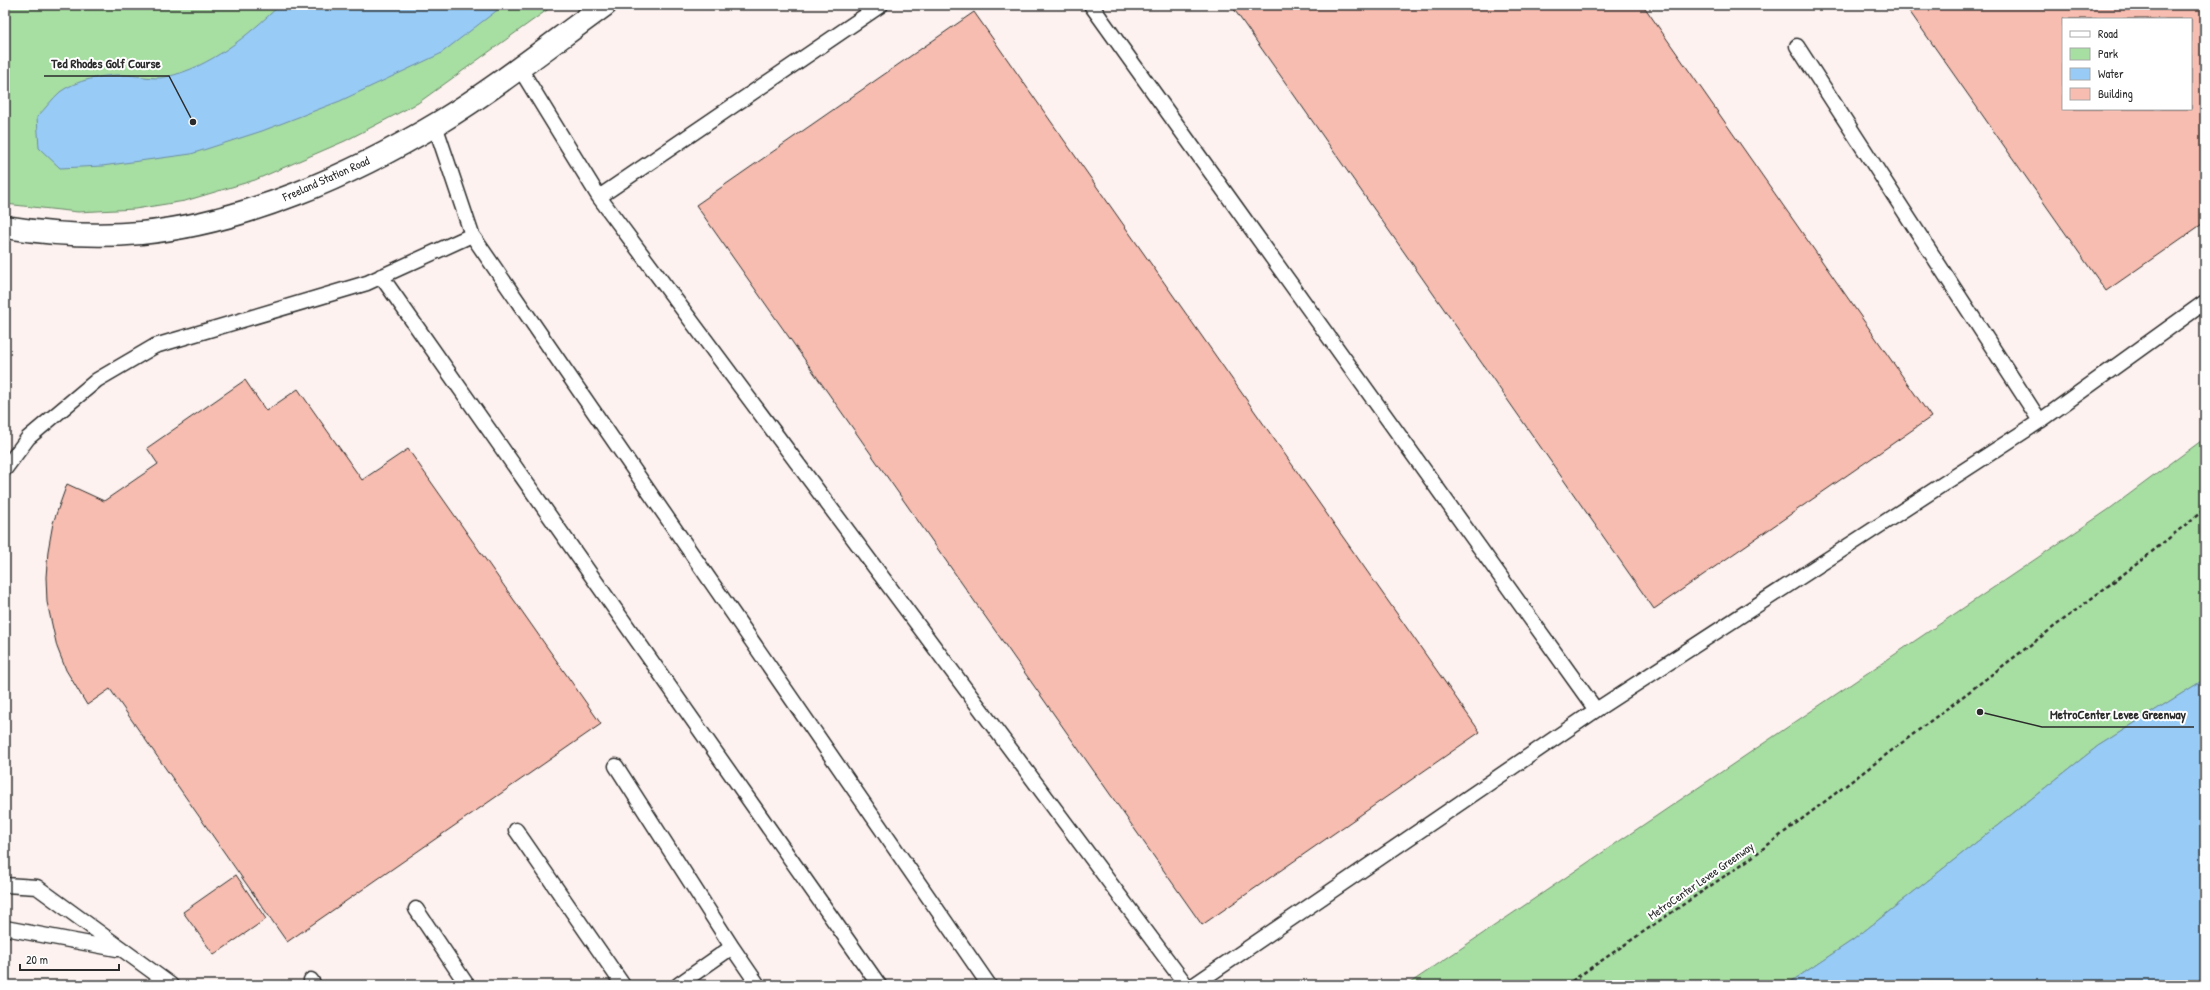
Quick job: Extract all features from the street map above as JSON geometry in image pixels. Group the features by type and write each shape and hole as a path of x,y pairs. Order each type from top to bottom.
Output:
{"street":[{"name":"Freeland Station Road","path":"5,227 91,234 141,233 194,224 294,195 364,163 435,124 519,67 605,5"}],"lane":[{"path":"599,198 881,5"},
{"path":"1092,5 1596,710"},
{"path":"1797,46 2040,421"},
{"path":"519,67 599,198 1186,985"},
{"path":"435,124 472,235 989,985"},
{"path":"5,469 28,438 97,380 155,346 262,316 367,283 472,235"},
{"path":"381,276 879,985"},
{"path":"1194,985 1596,710 2040,421 2205,302"},
{"path":"616,766 758,985"},
{"path":"516,830 623,985"},
{"path":"5,886 37,887 171,985"},
{"path":"416,909 467,985"},
{"path":"5,928 122,950"},
{"path":"678,985 732,947"}],"path":[{"name":"MetroCenter Levee Greenway","path":"1566,985 1748,860 2138,562 2205,509"}],"green space":[{"path":"5,5 554,5 418,103 345,141 255,180 185,201 135,209 78,212 5,204"},
{"path":"2205,438 2205,679 2098,746 1853,940 1786,985 1407,985 2108,510"}],"water":[{"path":"280,5 504,5 440,54 340,101 262,131 191,154 102,166 60,168 39,148 37,117 60,92 66,88 90,79 116,75 161,78 198,66 228,49 255,28"},
{"path":"2205,679 2205,985 1786,985 1853,940 2098,746"}],"building":[{"path":"1231,5 1643,5 1931,417 1654,609"},
{"path":"1905,5 2205,5 2205,222 2106,291"},
{"path":"974,12 1480,732 1202,925 696,205"},
{"path":"245,380 266,411 298,389 362,480 408,449 601,724 287,942 110,689 87,705 66,670 57,647 47,602 46,577 48,551 53,523 67,484 104,501 158,464 147,448"},
{"path":"236,875 266,919 214,955 183,912"}],"place":[{"name":"Ted Rhodes Golf Course","path":"193,122"},
{"name":"MetroCenter Levee Greenway","path":"1980,712"}]}
